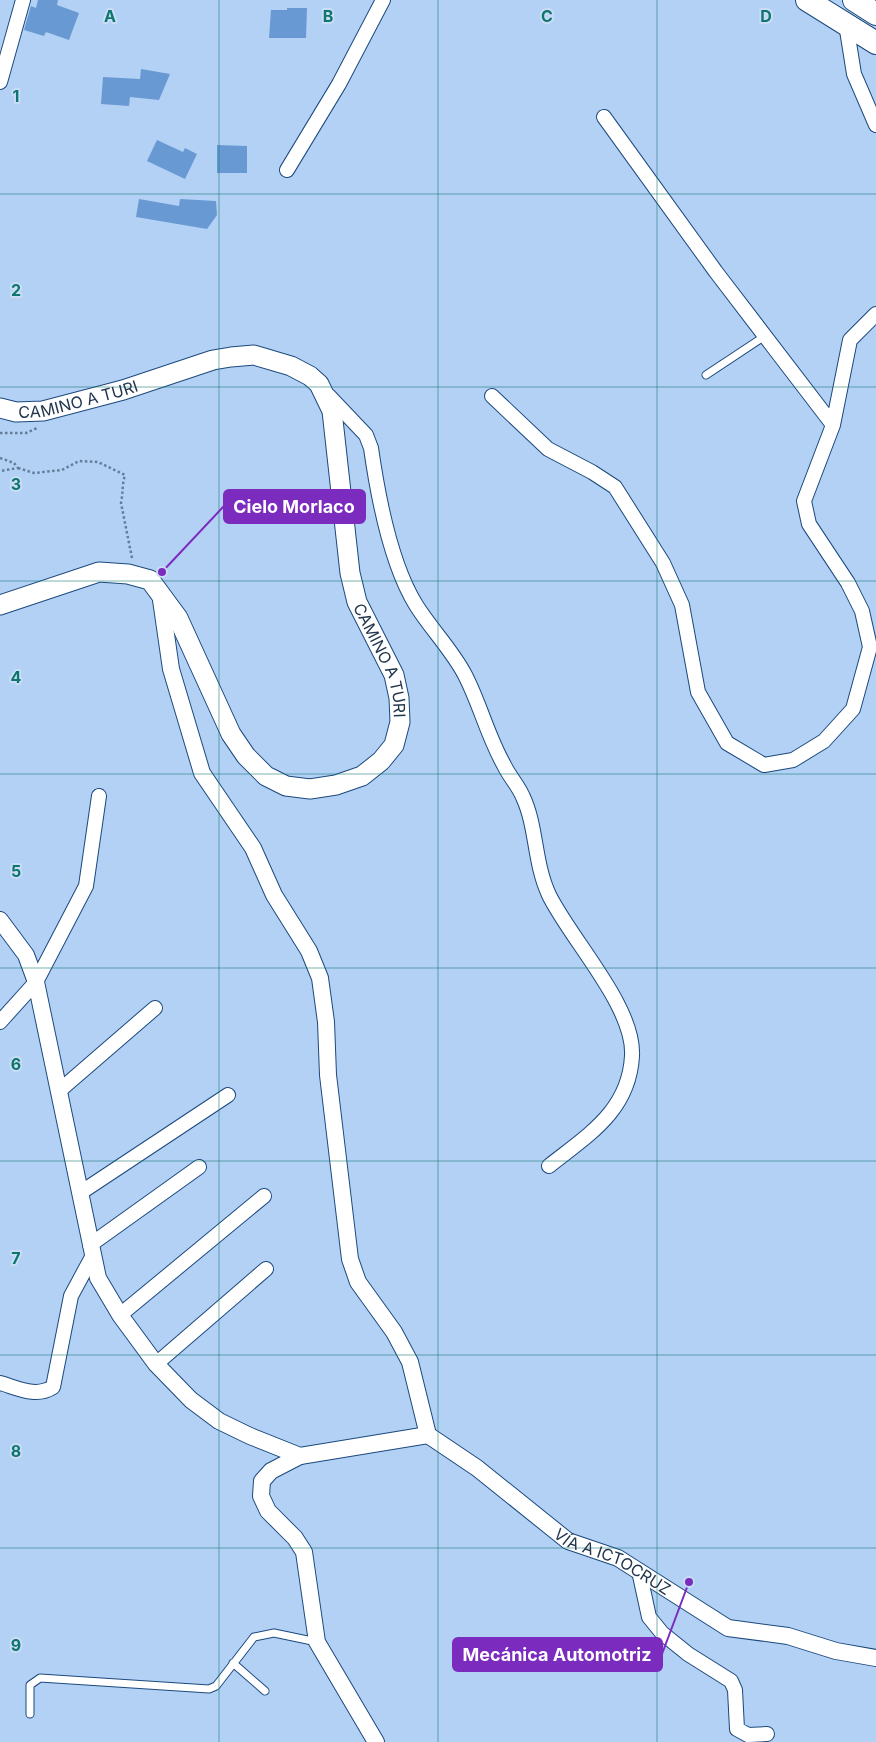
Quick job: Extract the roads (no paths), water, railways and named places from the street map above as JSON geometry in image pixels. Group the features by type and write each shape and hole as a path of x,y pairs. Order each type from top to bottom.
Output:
{"highway":[{"path":"807,0 876,43"},
{"path":"854,0 876,14"}],"main road":[{"name":"CAMINO A TURI","path":"0,408 16,412 43,411 123,390 213,360 239,356 254,355 292,366 318,384 332,411 350,573 357,602 394,675 399,698 400,722 394,745 381,761 362,776 336,785 310,788 286,786 266,776 246,756 231,734 178,618 150,580 128,574 99,572 0,606"}],"street":[{"path":"0,82 6,42 23,0"},
{"path":"287,170 339,84 383,0"},
{"path":"846,24 854,74 876,126"},
{"path":"604,117 833,425"},
{"path":"492,396 548,449 592,472 615,487 663,563 682,605 698,692 727,743 764,765 793,760 824,742 853,709 870,647 862,611 848,583 809,524 804,501 833,425 850,340 876,314"},
{"path":"318,384 366,436 371,448 393,553 404,581 416,604 464,674 504,765 524,797 541,874 550,896 614,998 629,1027 633,1054 631,1072 616,1107 603,1124 549,1166"},
{"path":"160,594 171,669 202,774 253,848 274,895 309,951 320,978 326,1022 328,1075 350,1259 358,1282 394,1332 410,1362 428,1435 300,1456 271,1471 262,1481 261,1496 268,1511 295,1538 304,1552 317,1642 376,1742"},
{"path":"0,1022 36,982 86,886 99,796"},
{"path":"0,920 26,955 36,982 98,1278 120,1315 156,1364 191,1400 219,1421 300,1456"},
{"path":"59,1091 154,1008"},
{"path":"80,1193 228,1095"},
{"path":"0,1383 35,1393 45,1392 52,1387 71,1296 91,1251 199,1167"},
{"path":"120,1315 264,1196"},
{"path":"156,1364 266,1268"},
{"name":"VÍA A ICTOCRUZ","path":"428,1435 490,1478 568,1541 618,1558 728,1628 788,1636 836,1651 876,1658"},
{"path":"639,1571 649,1617 662,1633 688,1654 731,1681 735,1690 737,1729 748,1735 767,1734"}],"lane":[{"path":"706,376 765,336"},
{"path":"30,1714 30,1686 40,1678 209,1689 216,1686 254,1637 261,1634 274,1633 317,1642"},
{"path":"233,1663 265,1691"}],"place":[{"name":"Cielo Morlaco","path":"162,572"},
{"name":"Mecánica Automotriz","path":"689,1582"}]}
